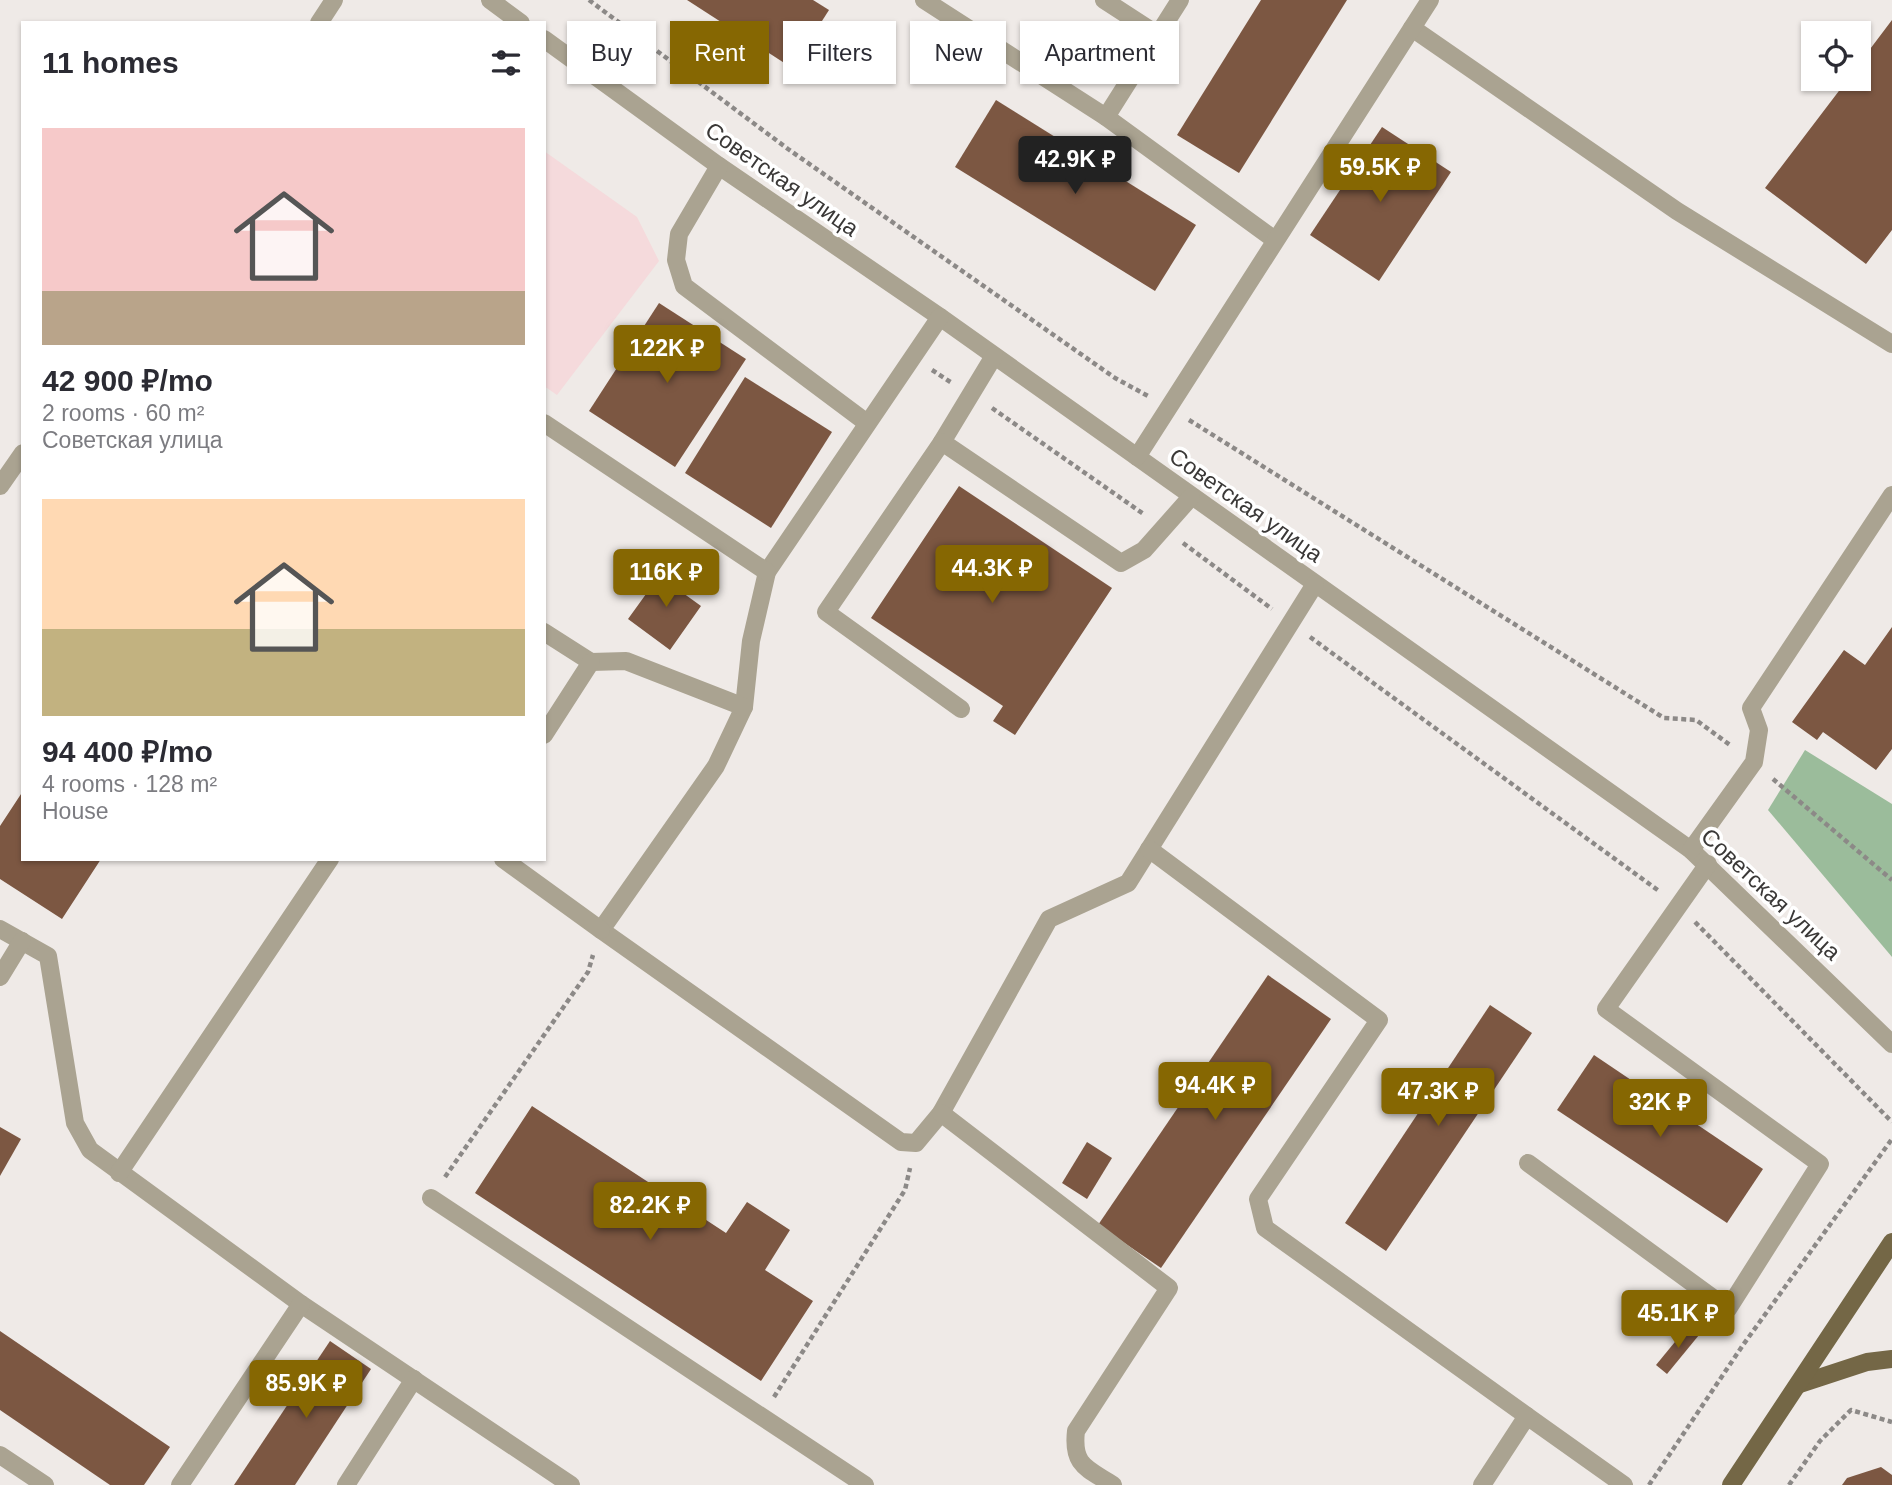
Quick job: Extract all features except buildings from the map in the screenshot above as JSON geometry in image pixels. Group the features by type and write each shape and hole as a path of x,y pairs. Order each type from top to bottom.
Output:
{"main road":[{"path":"1731,1485 1892,1241"},
{"path":"1800,1384 1867,1362 1892,1359"}],"street":[{"path":"320,21 334,0"},
{"path":"490,0 518,21"},
{"path":"924,0 1106,117 1275,240"},
{"path":"1104,0 1136,21"},
{"path":"1167,21 1180,0"},
{"path":"1137,457 1171,408 1275,240 1430,0"},
{"path":"1412,28 1677,211 1892,344"},
{"name":"Советская улица","path":"546,40 719,166 940,317 1691,850 1892,1044"},
{"path":"1106,117 1127,84"},
{"path":"719,166 679,233 676,260 684,286 867,423"},
{"path":"601,930 716,766 744,706 751,641 767,572 940,317"},
{"path":"961,709 826,612 942,442 994,356"},
{"path":"546,424 767,572"},
{"path":"942,442 1121,563 1144,550 1191,497"},
{"path":"0,486 21,456"},
{"path":"1691,850 1754,762 1759,730 1751,708 1892,495"},
{"path":"506,861 901,1142 915,1143 942,1113 1049,919 1128,883 1315,584"},
{"path":"546,633 591,662 626,661 744,706"},
{"path":"546,732 591,662"},
{"path":"1149,849 1379,1020 1258,1199 1265,1228 1624,1485"},
{"path":"119,1173 329,861"},
{"path":"1528,1163 1728,1309 1820,1164 1606,1009 1708,864"},
{"path":"0,929 48,956 75,1123 90,1150 301,1304 571,1485"},
{"path":"0,977 22,941"},
{"path":"942,1113 1169,1288 1076,1431 1074,1449 1080,1464 1113,1485"},
{"path":"431,1198 865,1485"},
{"path":"180,1485 301,1304"},
{"path":"346,1485 414,1379"},
{"path":"1482,1485 1527,1416"},
{"path":"0,1455 45,1485"}],"path":[{"path":"589,0 788,149 1115,378 1171,408 1664,718 1696,720 1754,762 1892,880"},
{"path":"911,357 971,395 1163,528 1679,905 1892,1122"},
{"path":"431,1198 588,972 601,930"},
{"path":"1649,1485 1743,1345 1892,1139"},
{"path":"761,1417 905,1190 915,1143"},
{"path":"1789,1485 1820,1441 1852,1410 1892,1422"}],"shaded area":[{"path":"546,152 637,217 659,261 557,395 546,387"}],"green space":[{"path":"1805,750 1892,804 1892,957 1768,810"}]}
